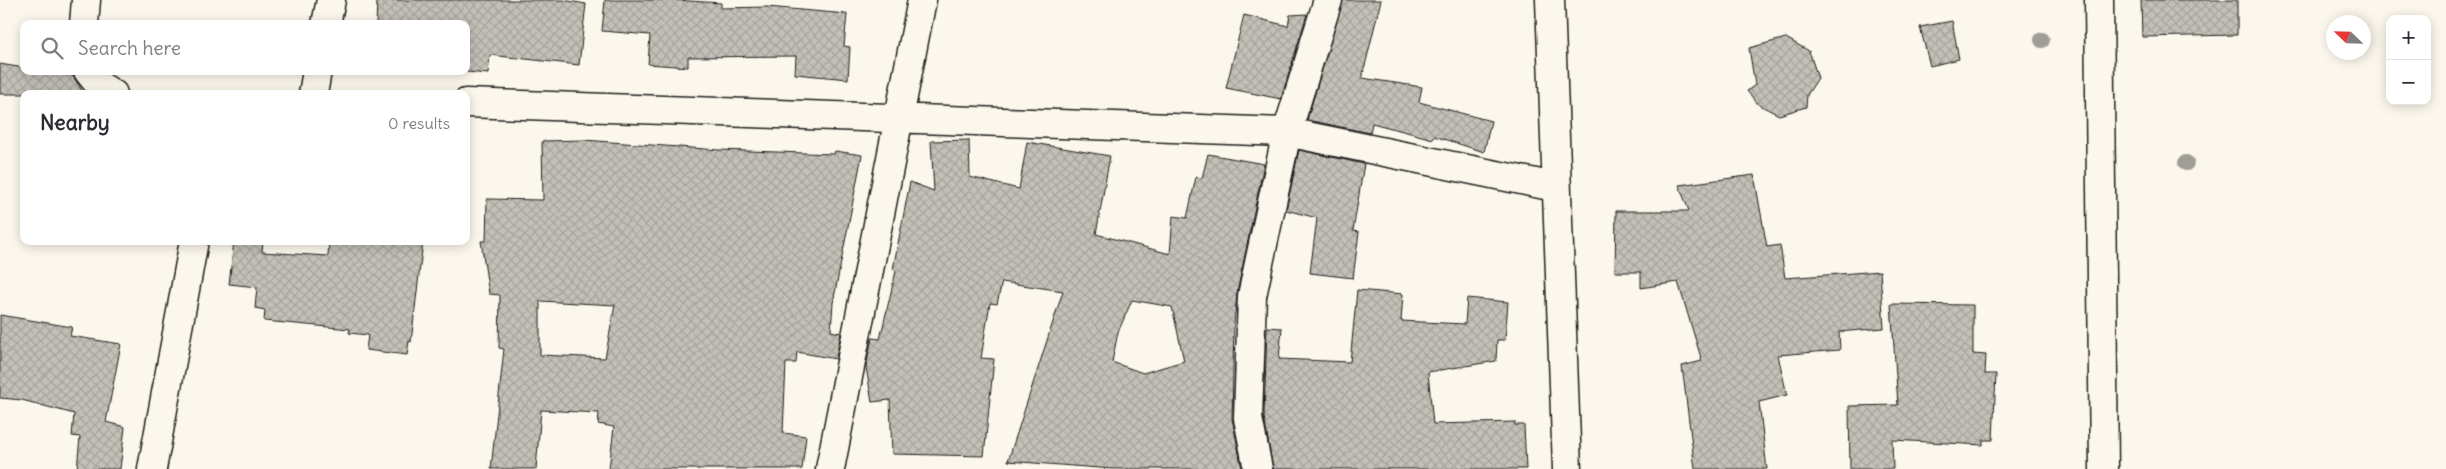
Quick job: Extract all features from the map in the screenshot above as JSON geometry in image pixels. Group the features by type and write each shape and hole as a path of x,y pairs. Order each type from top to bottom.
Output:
{"street":[{"path":"84,20 86,0"},
{"path":"327,20 331,0"},
{"path":"830,469 922,0"},
{"path":"1258,469 1248,418 1252,296 1288,132 1328,0"},
{"path":"1550,0 1555,186 1567,469"},
{"path":"2099,0 2104,469"},
{"path":"91,75 100,86 106,90"},
{"path":"313,90 316,75"},
{"path":"470,103 1288,132 1555,186"},
{"path":"152,469 193,245"}],"building":[{"path":"377,0 563,0 586,4 579,65 490,55 488,74 470,72 470,20 376,20"},
{"path":"605,0 675,0 721,3 721,8 767,7 847,14 844,46 850,47 848,79 795,74 796,56 688,57 688,67 648,64 650,35 602,31"},
{"path":"1343,0 1381,0 1362,78 1422,87 1419,102 1491,121 1484,152 1434,136 1433,139 1372,123 1370,133 1307,120"},
{"path":"2141,0 2237,0 2237,35 2142,37"},
{"path":"1307,14 1281,99 1226,88 1244,15 1288,26 1290,15"},
{"path":"1952,21 1959,59 1930,66 1920,27"},
{"path":"1786,38 1809,51 1818,78 1807,95 1806,107 1779,115 1759,105 1747,91 1755,85 1749,48"},
{"path":"0,64 20,67 20,75 73,76 82,90 20,90 20,94 0,94"},
{"path":"584,140 719,150 834,154 835,151 862,155 833,303 831,331 841,333 836,359 797,352 796,363 786,363 783,433 806,436 802,469 609,469 614,427 598,424 599,413 541,410 536,469 491,469 504,349 499,348 500,295 489,294 481,241 486,241 487,199 543,200 542,141","holes":["540,301 615,305 605,358 540,355"]},
{"path":"969,140 970,177 1019,189 1027,142 1110,156 1096,234 1170,254 1173,216 1187,218 1196,177 1202,178 1208,154 1264,164 1237,293 1234,324 1232,418 1242,469 1112,469 1008,461 1063,291 1002,282 997,304 990,303 981,358 994,359 984,456 892,454 890,400 872,402 866,367 872,338 880,339 896,271 893,269 910,182 934,191 931,141","holes":["1132,300 1172,307 1184,361 1143,373 1112,362 1118,332"]},
{"path":"1299,150 1364,164 1353,231 1359,232 1353,278 1310,273 1317,218 1286,210"},
{"path":"1754,175 1767,247 1780,245 1785,278 1880,271 1884,328 1839,332 1840,350 1778,355 1787,395 1759,402 1767,469 1695,469 1682,366 1702,361 1678,282 1641,288 1641,272 1615,272 1616,211 1689,211 1679,185"},
{"path":"234,245 263,245 262,252 328,256 329,245 423,245 411,342 409,341 407,355 366,350 368,335 349,333 350,329 264,321 265,310 255,308 257,287 229,284"},
{"path":"1357,290 1403,294 1401,321 1465,324 1467,298 1508,302 1505,340 1497,340 1496,361 1428,372 1433,424 1515,422 1515,425 1524,425 1526,469 1273,469 1264,417 1267,327 1282,328 1279,359 1350,362"},
{"path":"1891,304 1973,305 1973,354 1986,355 1985,374 1996,374 1993,440 1983,440 1983,445 1892,440 1893,469 1850,469 1849,406 1898,405"},
{"path":"0,315 72,327 70,336 121,344 106,422 125,427 120,469 77,469 80,437 72,436 74,414 22,400 0,398"}]}
